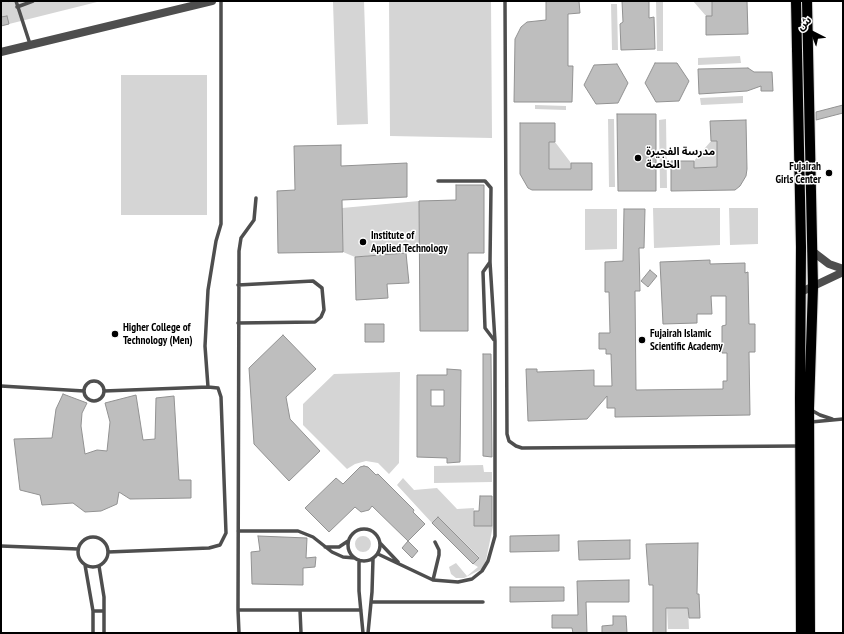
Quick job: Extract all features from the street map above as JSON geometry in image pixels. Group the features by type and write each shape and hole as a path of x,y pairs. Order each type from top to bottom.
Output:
{"main road":[{"path":"796,1 801,292 810,633"},
{"path":"801,633 800,446 809,408 813,287 807,1"}],"street":[{"path":"1,52 212,1"},
{"path":"812,251 829,264 843,269"},
{"path":"801,292 843,272"}],"lane":[{"path":"16,1 30,45"},
{"path":"17,7 33,1"},
{"path":"208,387 205,346 208,290 214,248 221,224 221,1"},
{"path":"505,1 507,434 509,441 522,448 800,446"},
{"path":"378,554 433,580 451,582 472,579 482,571 488,561 495,536 495,341 490,262 491,188 490,184 485,180 438,181"},
{"path":"240,633 238,610 239,246 242,238 254,220 256,198"},
{"path":"490,262 483,272 485,328 495,341"},
{"path":"238,285 313,281 322,288 324,310 321,317 315,322 238,323"},
{"path":"92,381 99,383 104,391 102,398 96,401 89,400 84,391 87,385 92,381"},
{"path":"1,386 84,391"},
{"path":"104,391 208,387 218,388 221,398 226,533 223,541 216,547 108,552"},
{"path":"809,408 820,415 833,419 843,419"},
{"path":"805,422 824,422 833,419"},
{"path":"322,546 339,547 348,542 356,531 366,529 376,533 380,543 400,564"},
{"path":"238,531 298,531 313,537 322,546 337,555 359,560 372,559 378,554 380,543"},
{"path":"99,566 86,565 81,561 78,549 81,544 91,537 103,541 108,552 105,559 99,566 104,611 104,633"},
{"path":"348,542 348,549 354,558"},
{"path":"433,580 439,555 439,550 435,542"},
{"path":"1,546 78,549"},
{"path":"368,633 371,602 372,559"},
{"path":"359,560 359,591 363,633"},
{"path":"86,565 93,611 93,633"},
{"path":"371,602 483,602"},
{"path":"238,610 361,610"},
{"path":"300,610 301,633"},
{"path":"93,611 104,611"}],"shaded area":[{"path":"1,1 101,1 1,26"},
{"path":"364,1 368,124 337,125 333,2"},
{"path":"389,1 491,1 492,138 390,136"},
{"path":"656,1 663,1 663,51 657,51"},
{"path":"693,1 712,1 712,16 706,16"},
{"path":"611,4 617,4 618,50 612,50"},
{"path":"740,56 741,63 698,65 698,58"},
{"path":"121,75 207,75 207,215 121,215"},
{"path":"743,96 743,103 701,105 700,98"},
{"path":"535,105 566,106 566,110 535,109"},
{"path":"608,119 614,119 615,187 609,187"},
{"path":"666,119 667,188 660,188 659,120"},
{"path":"711,141 717,141 717,167 694,168 694,161"},
{"path":"549,142 555,142 571,163 571,169 549,169"},
{"path":"419,201 419,251 355,257 343,252 342,208"},
{"path":"653,208 720,208 720,245 654,248"},
{"path":"729,208 758,208 758,244 730,245"},
{"path":"585,209 617,209 617,249 585,250"},
{"path":"400,372 399,463 389,474 378,463 366,461 355,464 347,469 303,425 303,404 334,374"},
{"path":"483,465 484,472 492,472 492,482 434,483 434,466"},
{"path":"403,478 414,490 437,488 457,509 474,508 474,526 493,526 486,560 482,569 464,578 456,578 451,574 449,567 456,563 467,576 478,567 473,564 479,557 438,517 432,523 397,485"},
{"path":"360,536 366,536 371,541 369,550 366,552 360,552 355,547 355,541"},
{"path":"667,608 688,608 689,629 668,629"}],"building":[{"path":"546,1 579,1 580,13 568,14 568,66 573,66 572,102 514,102 515,39 521,27 527,22 546,20"},
{"path":"622,1 649,1 649,18 654,17 655,49 621,50 620,24 623,22"},
{"path":"712,1 747,1 748,34 706,35 706,16 712,16"},
{"path":"7,16 9,24 1,26 1,17"},
{"path":"655,63 677,63 689,81 679,101 656,102 645,83"},
{"path":"617,64 628,83 618,103 596,104 584,85 594,65"},
{"path":"748,68 754,72 772,72 773,91 761,91 761,86 747,91 699,94 698,69"},
{"path":"843,105 843,113 816,120 816,112"},
{"path":"617,114 656,114 656,191 618,191"},
{"path":"746,120 747,169 746,176 740,186 735,190 671,191 671,161 694,161 694,168 717,167 717,141 711,141 710,121"},
{"path":"520,123 555,123 555,142 549,142 549,169 571,169 571,163 592,163 592,190 532,190 528,188 520,174"},
{"path":"341,145 341,166 407,163 407,197 342,200 343,252 278,253 277,191 295,190 294,146"},
{"path":"456,185 484,185 484,253 468,253 468,331 420,331 419,201 456,200"},
{"path":"624,209 645,209 644,248 639,248 640,291 635,291 636,390 723,389 723,381 727,381 727,353 722,353 722,326 726,325 726,296 711,296 712,314 697,314 697,323 663,324 660,262 710,260 710,264 745,263 745,273 748,272 749,324 755,324 755,352 749,352 750,415 615,417 615,408 607,408 607,396 587,419 528,421 526,369 537,369 537,372 594,370 594,386 612,386 611,354 606,354 606,349 599,349 599,333 610,333 609,292 605,292 605,262 623,261"},
{"path":"406,253 409,283 387,284 388,298 356,300 355,257"},
{"path":"650,270 657,276 648,287 641,281"},
{"path":"365,324 384,324 384,342 365,342"},
{"path":"283,335 316,369 286,397 290,419 320,451 289,481 254,444 249,368"},
{"path":"483,354 491,354 492,457 483,456"},
{"path":"447,369 461,370 460,462 447,463 447,458 417,457 417,375 447,375","holes":["431,390 444,390 444,406 431,406"]},
{"path":"63,394 87,403 82,413 81,426 85,454 97,450 107,451 110,422 105,403 136,395 143,440 155,439 156,398 174,396 179,480 191,480 191,498 130,499 119,492 117,504 101,511 85,512 73,503 42,505 40,495 20,490 14,439 52,438 56,409"},
{"path":"360,467 368,467 376,475 378,474 414,510 413,512 425,524 408,541 372,506 369,510 361,512 355,507 329,532 305,508 336,478 343,484"},
{"path":"480,496 492,496 492,526 474,526 474,511 479,511"},
{"path":"438,517 479,558 473,564 432,523"},
{"path":"559,535 559,551 510,552 510,536"},
{"path":"258,536 307,538 306,558 316,557 315,567 303,568 303,585 252,584 251,552 260,551"},
{"path":"630,540 630,559 579,560 578,541"},
{"path":"408,541 418,551 412,558 402,548"},
{"path":"698,543 697,594 699,594 700,618 689,618 688,608 666,608 666,633 653,633 653,585 649,585 646,544"},
{"path":"629,580 629,602 586,602 587,633 573,633 572,628 552,628 552,615 578,615 577,581"},
{"path":"510,587 564,587 564,601 510,602"},
{"path":"613,616 626,616 627,633 602,633 602,626 613,625"}],"place":[{"name":"مدرسة الفجيرة الخاصة","path":"638,158"},
{"name":"Fujairah Girls Center","path":"829,173"},
{"name":"Institute of Applied Technology","path":"363,242"},
{"name":"Higher College of Technology (Men)","path":"115,334"},
{"name":"Fujairah Islamic Scientific Academy","path":"642,340"}]}
